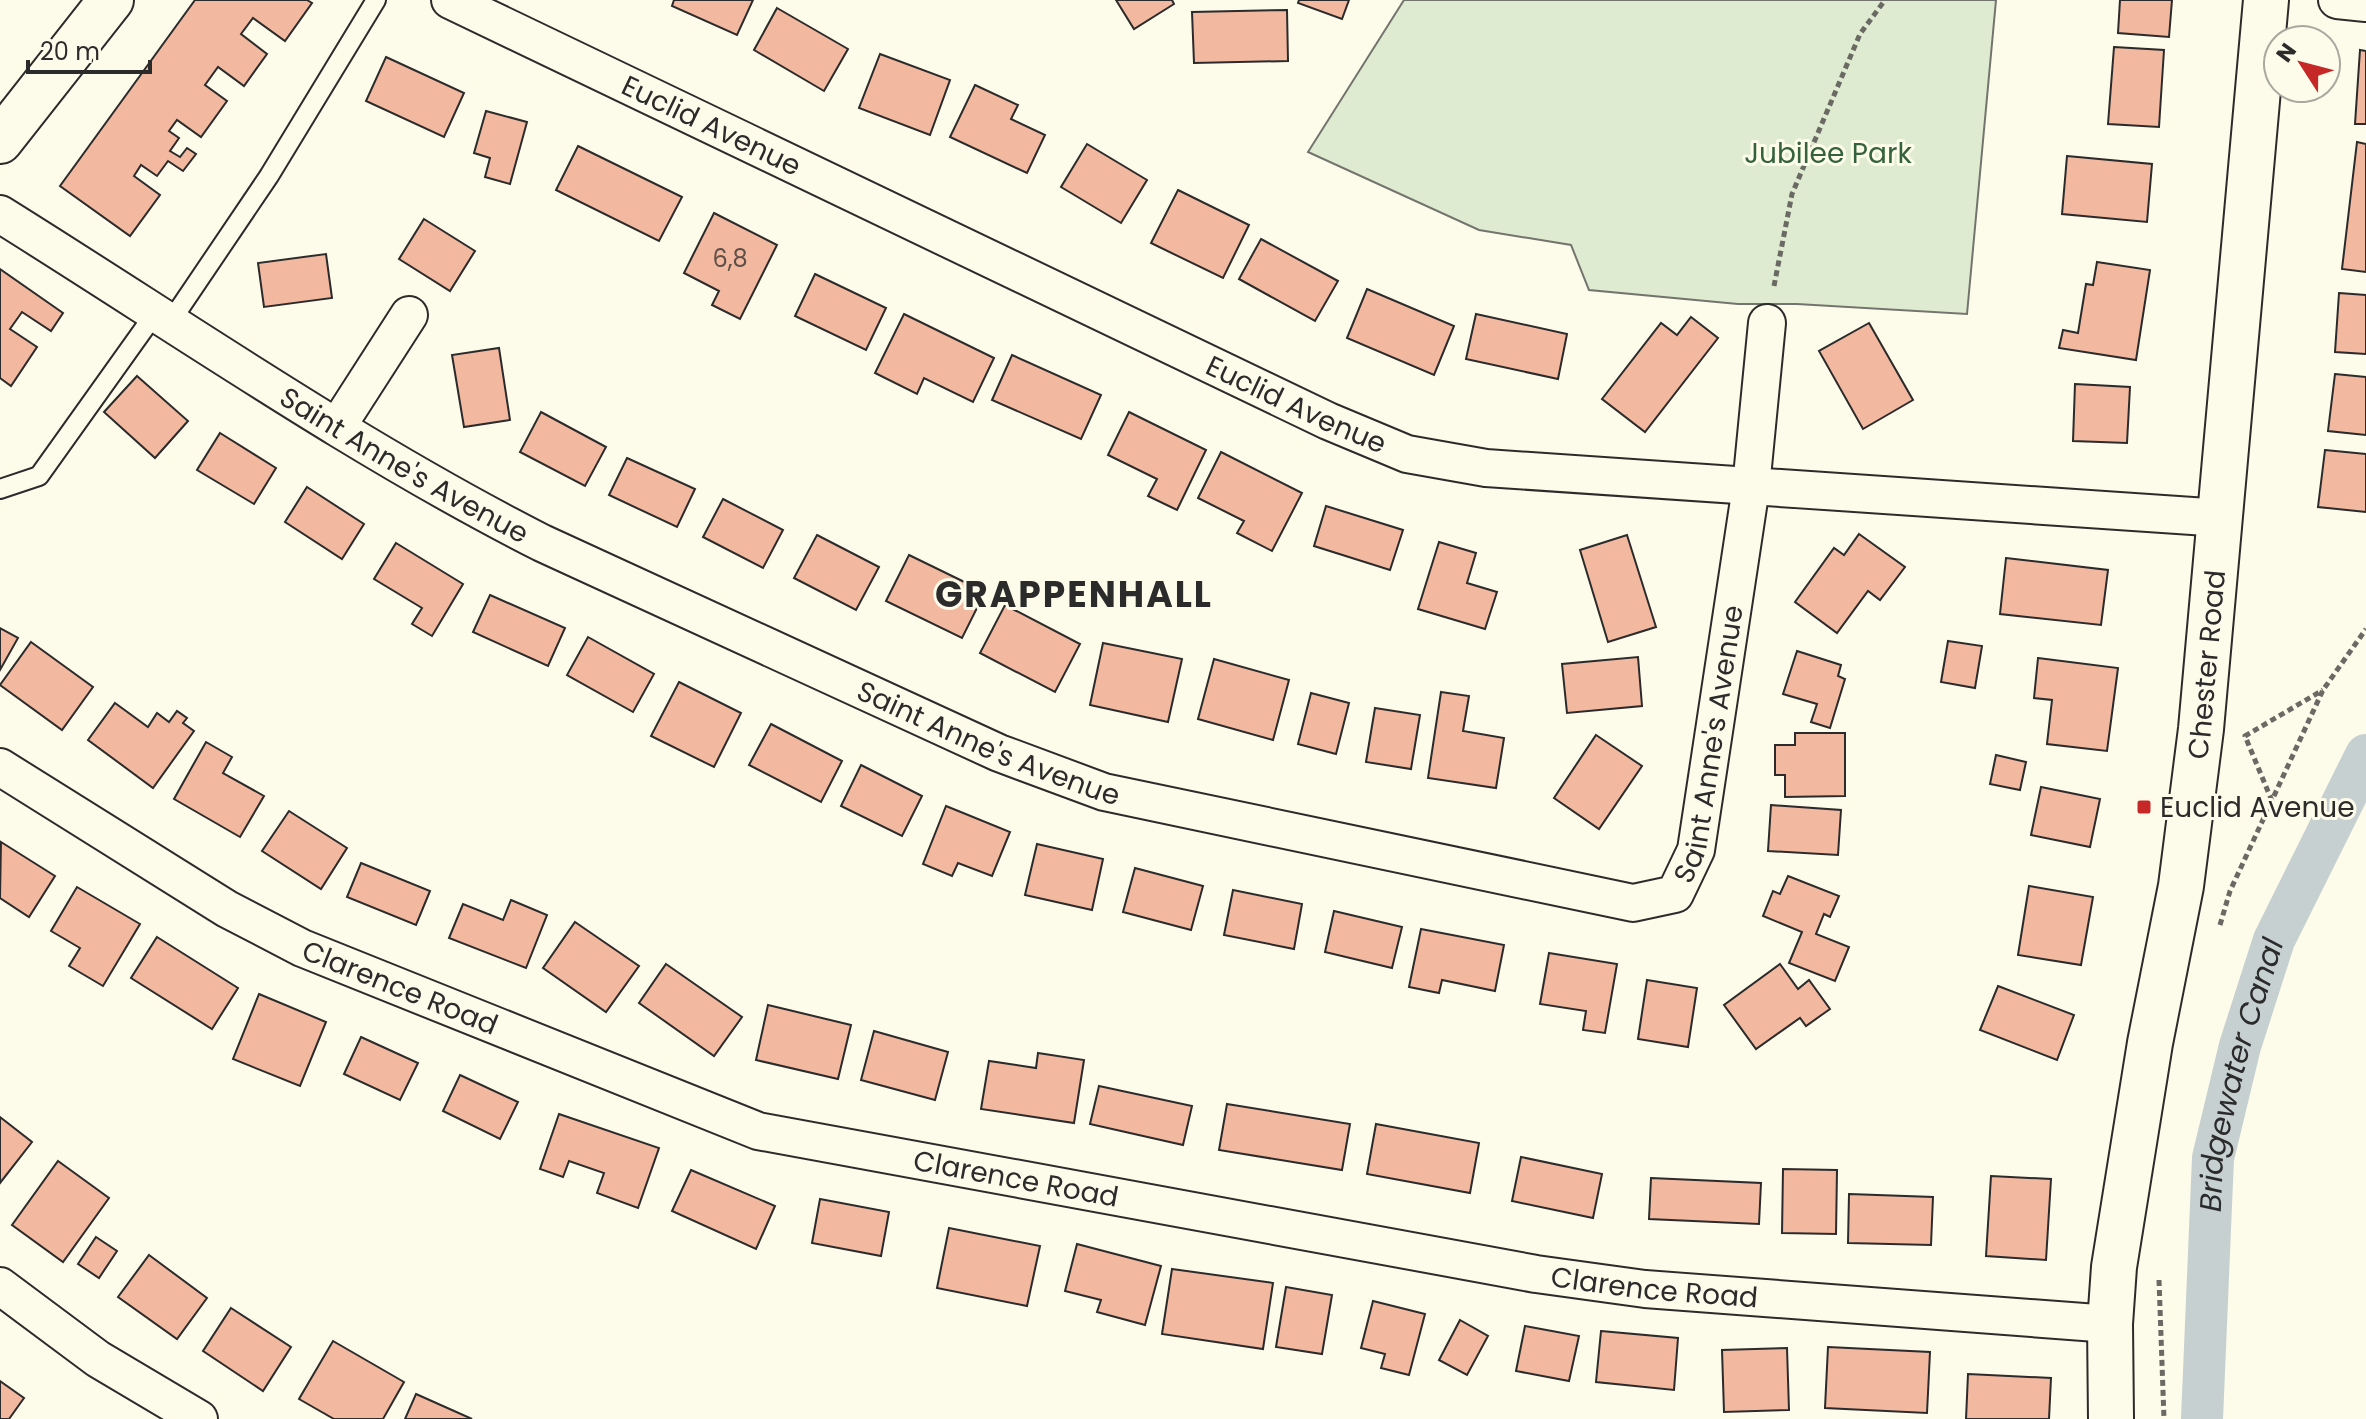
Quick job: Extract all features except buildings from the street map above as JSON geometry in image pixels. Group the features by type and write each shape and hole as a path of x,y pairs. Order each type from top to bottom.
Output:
{"main road":[{"path":"0,141 111,0"},
{"name":"Chester Road","path":"2111,1419 2110,1324 2114,1267 2150,1043 2181,886 2201,729 2266,0"}],"street":[{"name":"Euclid Avenue","path":"450,0 1328,421 1407,454 1486,468 2222,518"},
{"path":"2337,0 2366,3"},
{"name":"Saint Anne's Avenue","path":"0,214 337,427 474,508 542,543 999,753 1104,792 1633,903 1675,894 1696,850 1751,487"},
{"path":"337,427 409,315"},
{"path":"1751,487 1767,323"},
{"name":"Clarence Road","path":"0,767 227,909 302,948 758,1131 1536,1274 1645,1289 2110,1324"},
{"path":"0,1286 98,1359 199,1419"}],"lane":[{"path":"0,489 39,476 163,316 269,176 376,0"}],"path":[{"path":"1767,323 1792,194 1860,34 1885,0"},
{"path":"2217,935 2230,891 2323,690 2366,629"},
{"path":"2272,801 2245,736 2323,690"},
{"path":"2159,1273 2164,1419"}],"green space":[{"name":"Jubilee Park","path":"1404,0 1996,0 1967,314 1797,304 1738,304 1589,290 1571,245 1479,230 1308,152"}],"waterway":[{"name":"Bridgewater Canal","path":"2202,1419 2213,1158 2240,1046 2274,940 2366,755"}],"place":[{"name":"Euclid Avenue","path":"2144,807"}],"district":[{"name":"GRAPPENHALL","path":"1074,594"}]}
